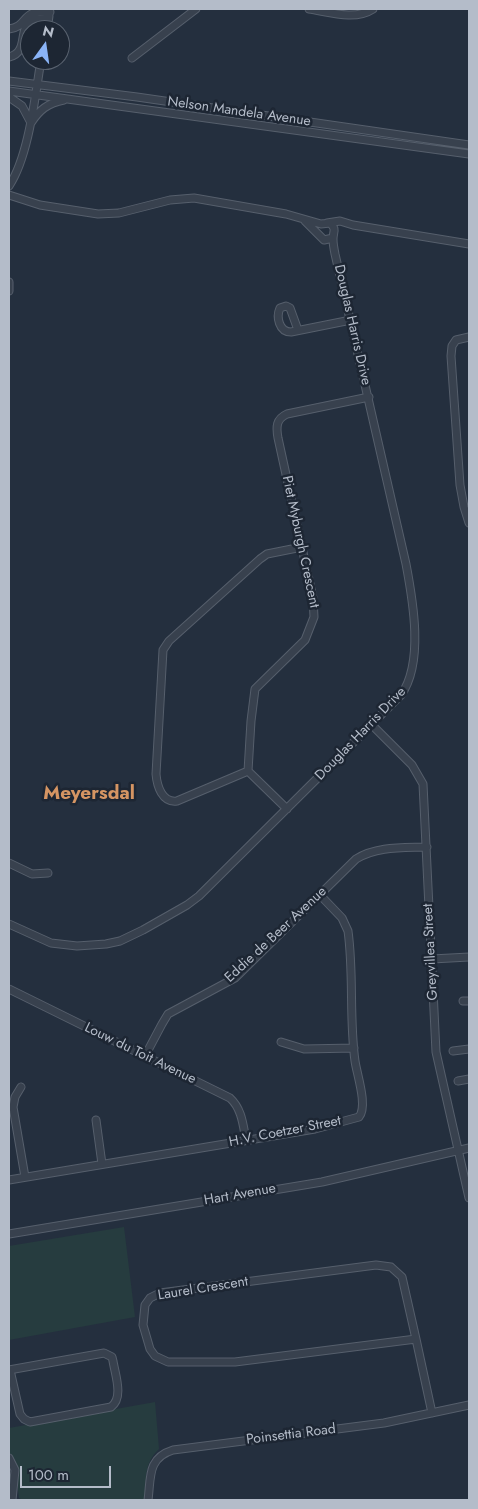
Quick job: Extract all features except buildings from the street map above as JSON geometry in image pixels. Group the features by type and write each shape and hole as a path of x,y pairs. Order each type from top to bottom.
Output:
{"street":[{"path":"132,58 196,9"},
{"path":"309,9 354,15 366,13 373,9"},
{"path":"9,29 20,26 35,12 50,13"},
{"path":"9,57 17,54 20,50 25,27 28,23 50,13"},
{"path":"9,186 24,152 39,70"},
{"name":"Nelson Mandela Avenue","path":"9,81 469,145"},
{"name":"Nelson Mandela Avenue","path":"9,91 469,154"},
{"path":"9,97 22,106 30,124"},
{"path":"30,124 38,112 45,106 69,99"},
{"name":"Douglas Harris Drive","path":"9,194 40,205 98,214 118,213 170,200 188,198 286,214 324,223 340,221 353,225 469,244"},
{"name":"Douglas Harris Drive","path":"9,924 43,940 57,944 91,946 120,941 176,912 194,900 287,809 372,725 401,695 408,684 413,666 414,641 408,574 369,397 335,254 324,240 319,237 317,232 303,219"},
{"path":"317,232 318,228 324,223 334,227 335,254"},
{"path":"324,240 334,235 342,227 353,225"},
{"path":"9,282 9,291"},
{"path":"298,330 351,320"},
{"path":"469,337 456,340 452,346 451,356 460,485 469,523"},
{"name":"Piet Myburgh Crescent","path":"248,771 254,689 304,642 313,623 314,604 278,438 277,422 287,414 369,397"},
{"path":"287,809 248,771 177,801 171,801 163,796 156,774 163,650 169,641 264,555 302,546"},
{"name":"Greyvillea Street","path":"372,725 412,765 421,779 424,792 437,1058 457,1151 469,1196"},
{"name":"Eddie de Beer Avenue","path":"145,1056 168,1014 235,978 352,862 365,854 379,849 427,847"},
{"path":"9,863 32,874 48,873"},
{"name":"H.V. Coetzer Street","path":"9,1180 315,1129 359,1117 362,1111 363,1100 354,1048 348,927 320,895"},
{"path":"432,959 469,957"},
{"name":"Louw du Toit Avenue","path":"9,989 230,1098 240,1112 246,1140"},
{"path":"281,1042 304,1049 354,1048"},
{"path":"453,1051 469,1049"},
{"path":"458,1081 469,1079"},
{"path":"22,1087 15,1097 13,1107 25,1177"},
{"path":"96,1120 102,1164"},
{"name":"Hart Avenue","path":"9,1234 322,1182 469,1148"},
{"name":"Laurel Crescent","path":"376,1265 391,1267 400,1274 416,1339 235,1362 168,1362 155,1356 150,1349 143,1325 143,1309 147,1301 154,1295 169,1291 376,1265"},
{"path":"416,1339 432,1413"},
{"path":"104,1353 112,1357 118,1390 116,1401 110,1407 30,1422 26,1421 20,1414 9,1370 104,1353"},
{"name":"Poinsettia Road","path":"148,1500 152,1466 156,1459 168,1451 384,1423 469,1405"},
{"path":"9,1458 15,1470 12,1500"}],"green space":[{"path":"124,1227 135,1317 9,1340 9,1246"},
{"path":"155,1402 159,1449 148,1467 144,1500 23,1500 19,1498 18,1469 9,1453 9,1428"}],"district":[{"name":"Meyersdal","path":"89,794"}]}
